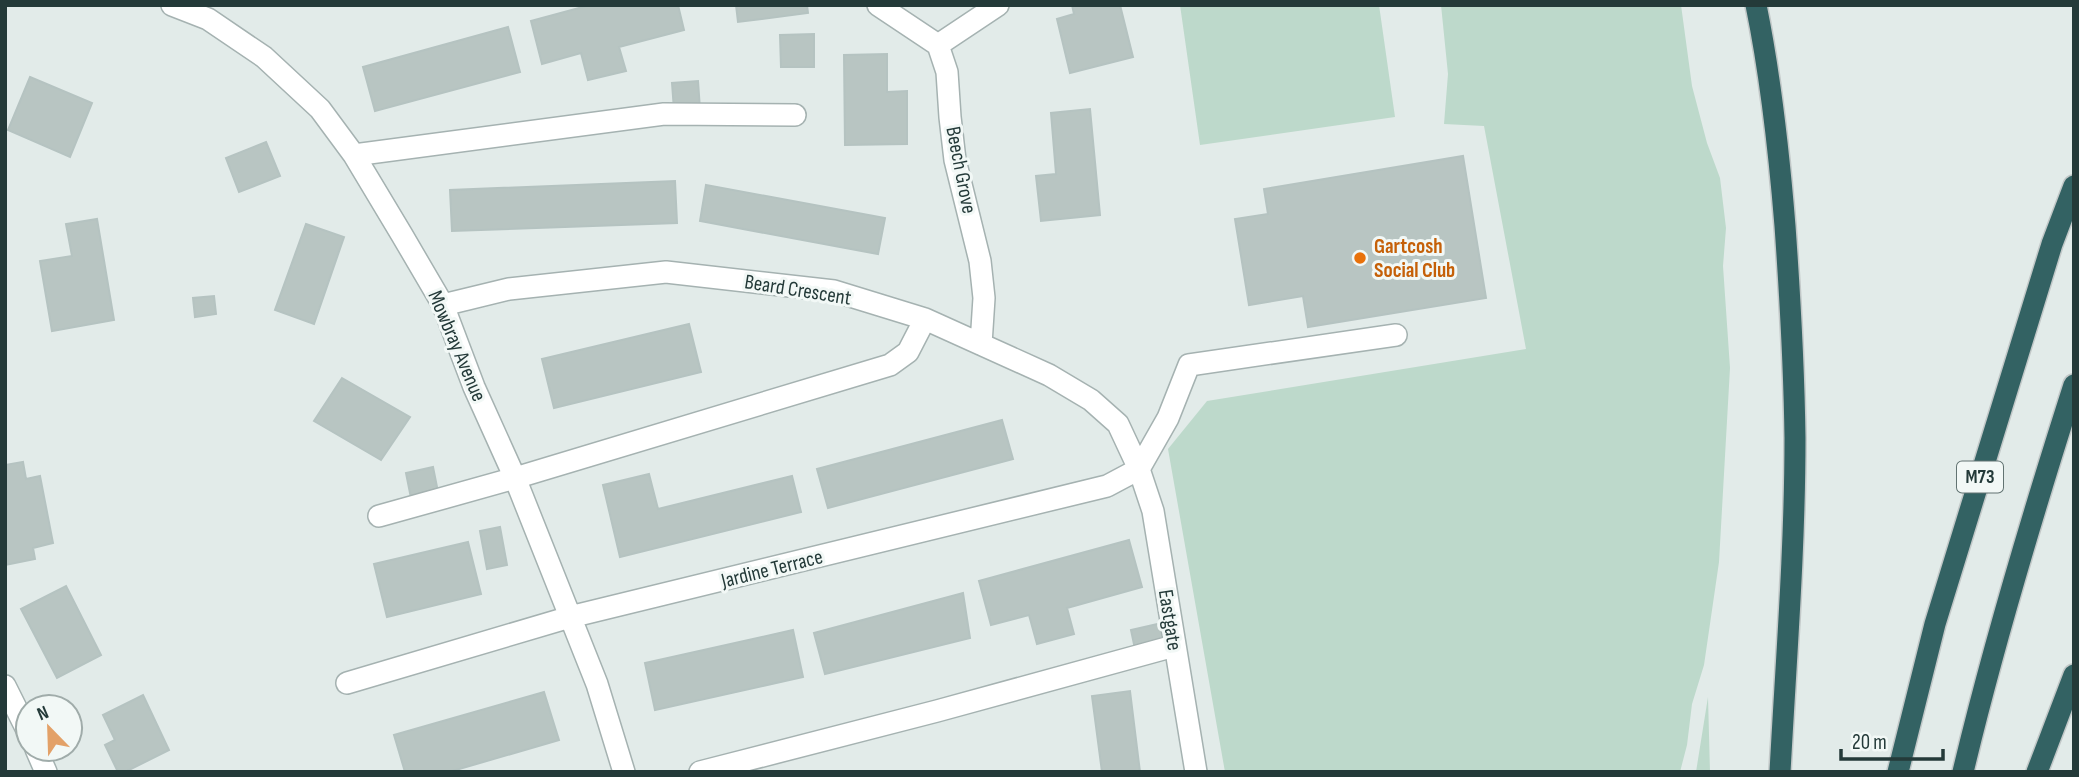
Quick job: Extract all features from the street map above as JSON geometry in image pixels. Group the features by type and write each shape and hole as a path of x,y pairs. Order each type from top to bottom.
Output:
{"highway":[{"path":"1756,5 1766,51 1790,294 1794,426 1780,772"},
{"name":"M73","path":"1898,772 1935,624 2048,257 2074,186"},
{"path":"1963,772 1983,691 2074,385"},
{"path":"2036,772 2074,675"}],"street":[{"name":"Mowbray Avenue","path":"172,5 212,12 320,109 354,155 443,305 474,387 515,478 597,684 624,772"},
{"path":"878,5 938,45 995,7"},
{"name":"Beech Grove","path":"938,45 947,72 956,160 980,261 984,298 981,344"},
{"path":"354,155 664,114 794,115"},
{"name":"Beard Crescent","path":"443,305 509,289 666,272 834,292 925,319 1049,375 1091,400 1118,424 1139,469"},
{"path":"379,516 890,365 908,352 925,319"},
{"path":"1139,469 1168,418 1189,365 1396,335"},
{"name":"Jardine Terrace","path":"347,683 570,617 1107,486 1139,469"},
{"name":"Eastgate","path":"1139,469 1153,511 1196,772"},
{"path":"700,772 1174,646"},
{"path":"5,686 14,704"}],"green space":[{"path":"1180,5 1379,5 1395,117 1200,145"},
{"path":"1441,5 1681,5 1692,86 1707,143 1720,178 1726,228 1723,266 1730,368 1719,562 1704,665 1692,704 1687,745 1680,772 1225,772 1168,449 1207,401 1526,349 1484,126 1444,124 1448,74"},
{"path":"1708,697 1710,772 1696,772"}],"building":[{"path":"590,5 678,5 684,30 619,47 626,71 588,80 581,53 542,64 531,21"},
{"path":"736,5 807,5 808,13 738,22"},
{"path":"1072,5 1120,5 1133,57 1070,73 1057,19 1074,14"},
{"path":"508,27 520,72 375,111 363,67"},
{"path":"814,34 814,67 781,67 780,35"},
{"path":"887,54 887,92 907,91 907,144 845,145 844,55"},
{"path":"30,77 92,103 70,157 8,130"},
{"path":"698,81 700,109 674,110 672,83"},
{"path":"1090,109 1100,215 1041,221 1036,176 1056,174 1051,113"},
{"path":"266,142 280,176 239,192 226,158"},
{"name":"Gartcosh Social Club","path":"1463,156 1486,298 1308,327 1303,296 1249,305 1235,219 1268,214 1264,189"},
{"path":"675,181 677,223 452,231 450,190"},
{"path":"706,185 885,218 878,254 700,221"},
{"path":"97,219 114,320 52,331 40,261 72,256 66,224"},
{"path":"306,224 344,237 314,324 275,310"},
{"path":"214,296 216,314 195,317 193,298"},
{"path":"689,324 701,372 554,408 542,359"},
{"path":"342,378 410,417 381,460 314,421"},
{"path":"1002,420 1013,459 828,508 817,469"},
{"path":"23,462 26,479 40,476 53,543 33,548 35,559 5,565 5,465"},
{"path":"433,467 439,497 412,503 406,473"},
{"path":"649,474 658,509 792,476 801,512 620,557 603,485"},
{"path":"500,527 507,565 487,569 480,531"},
{"path":"1129,540 1142,587 1067,608 1074,634 1037,644 1029,615 991,625 979,581"},
{"path":"468,542 481,594 387,617 374,564"},
{"path":"66,586 101,655 57,678 21,609"},
{"path":"963,593 970,638 825,674 814,633"},
{"path":"1162,623 1167,641 1135,649 1131,630"},
{"path":"793,630 803,677 655,710 645,663"},
{"path":"1130,691 1140,772 1102,772 1092,696"},
{"path":"544,692 559,740 449,772 405,772 394,735"},
{"path":"143,695 169,750 125,772 118,772 105,745 115,740 103,715"}],"place":[{"name":"Gartcosh Social Club","path":"1360,258"}]}
